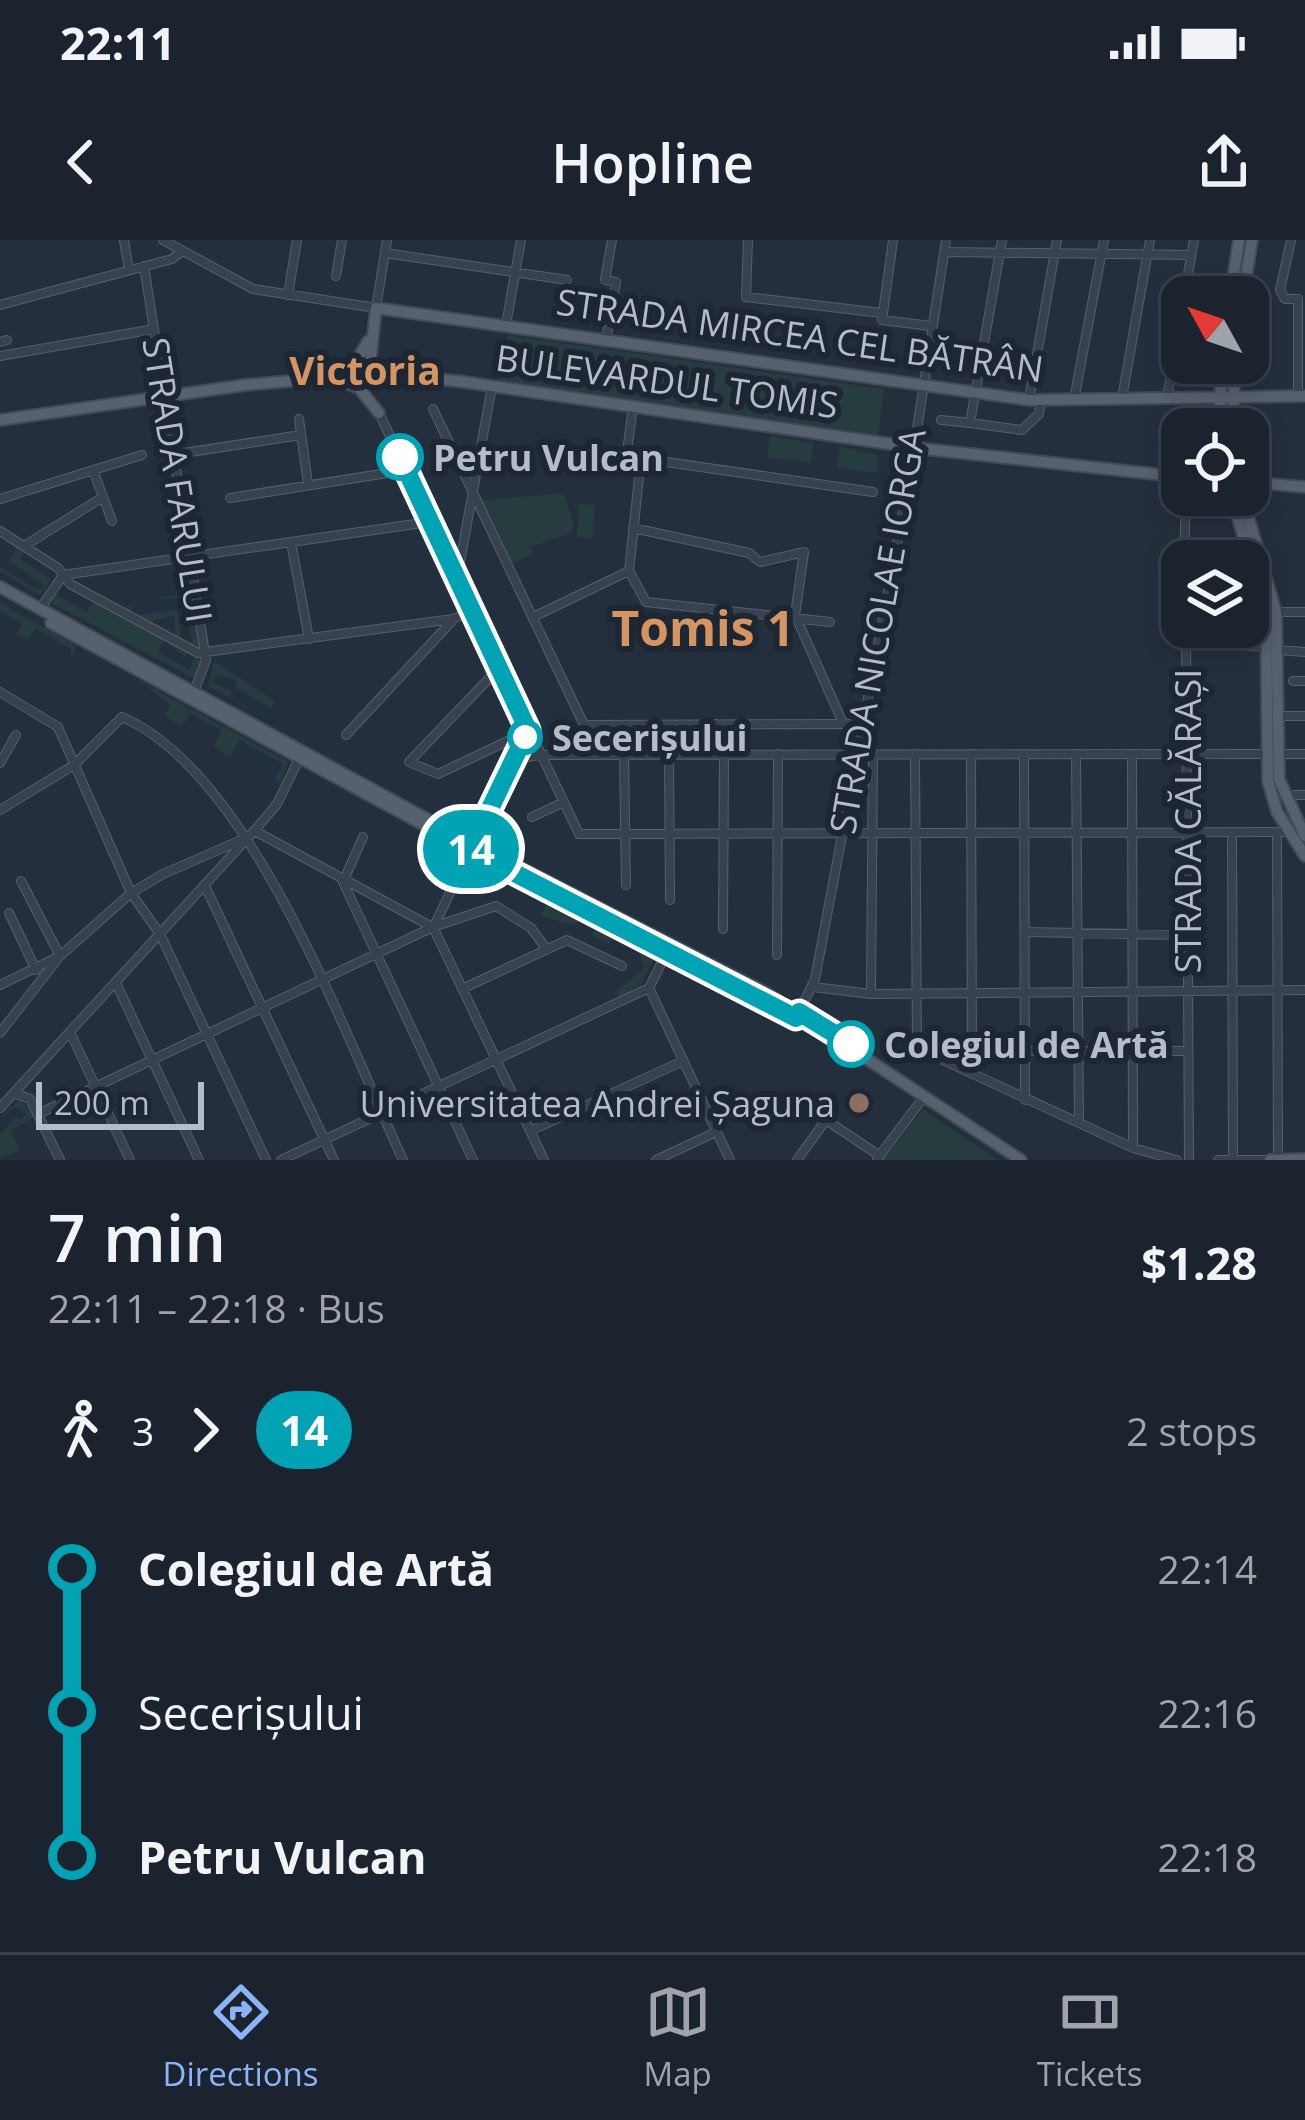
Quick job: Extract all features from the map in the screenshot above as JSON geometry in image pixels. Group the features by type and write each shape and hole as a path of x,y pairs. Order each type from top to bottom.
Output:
{"main road":[{"path":"1233,276 1239,240"},
{"path":"1246,276 1252,240"},
{"name":"STRADA MIRCEA CEL BĂTRÂN","path":"376,308 1035,400 1302,396"},
{"path":"369,374 376,308"},
{"path":"324,376 357,360 374,327"},
{"name":"BULEVARDUL TOMIS","path":"0,420 163,396 369,374 492,386 912,447 1161,475"},
{"path":"324,376 358,388 379,412"},
{"path":"1223,384 1228,408"},
{"path":"1223,408 1228,384"},
{"path":"1269,484 1305,487"},
{"path":"1238,516 1271,612"},
{"path":"1248,516 1271,612 1278,718 1272,754 1305,856"},
{"path":"0,591 136,659 562,896 798,1015 1010,1160"},
{"path":"0,591 443,837 498,856 798,1015 1021,1160"},
{"path":"1272,649 1266,680 1277,812 1296,833"},
{"path":"1266,680 1272,682 1278,718"},
{"path":"485,820 486,841 498,856"},
{"path":"443,837 460,870"},
{"path":"1272,1160 1305,1159"}],"street":[{"path":"124,240 129,270"},
{"path":"288,295 297,240"},
{"path":"336,276 342,240"},
{"path":"376,308 387,240"},
{"path":"506,325 521,240"},
{"path":"606,340 616,282 604,280 612,240"},
{"path":"748,240 746,297 931,326"},
{"path":"882,316 893,240"},
{"name":"STRADA NICOLAE IORGA","path":"798,1015 813,987 946,240"},
{"path":"970,423 1002,240"},
{"path":"941,420 1022,430 1039,414 1035,400 1058,240"},
{"path":"1074,401 1104,240"},
{"path":"1121,401 1150,240"},
{"path":"1188,276 1194,240"},
{"path":"1291,240 1280,290 1285,298 1298,299 1302,396"},
{"path":"0,304 144,266 174,244"},
{"name":"STRADA MIRCEA CEL BĂTRÂN","path":"174,244 247,286 376,308"},
{"path":"944,252 1191,255"},
{"path":"385,253 567,280"},
{"name":"STRADA FARULUI","path":"144,266 205,652 206,668 194,692"},
{"path":"2,343 0,356 154,329"},
{"path":"369,374 379,412 562,803 583,835 1296,833 1277,991 1272,1160 1218,1160"},
{"path":"1167,399 1170,384"},
{"path":"457,579 492,386"},
{"path":"633,406 627,452 641,459 873,492"},
{"path":"433,409 598,754"},
{"path":"299,419 308,484"},
{"path":"171,454 301,435"},
{"path":"0,499 142,455"},
{"path":"641,459 629,572 652,606 795,615 830,622"},
{"path":"93,470 112,521"},
{"path":"230,499 406,470"},
{"path":"24,545 103,497"},
{"path":"40,609 61,576 430,521"},
{"path":"633,528 749,553 760,562 804,552 795,615 842,723"},
{"path":"0,531 61,576 195,653 453,620 472,611"},
{"path":"291,542 309,639"},
{"path":"533,617 629,572"},
{"path":"1271,612 1305,612"},
{"path":"346,735 453,620"},
{"name":"STRADA CĂLĂRAȘI","path":"1186,648 1189,1160"},
{"path":"1258,648 1305,652"},
{"path":"499,668 409,762 438,774 514,737"},
{"path":"1293,681 1305,681"},
{"path":"0,692 58,727 131,893 160,934 266,1160"},
{"path":"1278,718 1305,716"},
{"path":"0,810 74,765 122,717 167,742 251,834 403,1160"},
{"path":"716,724 724,834 723,929"},
{"path":"584,725 859,724"},
{"path":"433,928 528,730"},
{"path":"0,764 16,735"},
{"path":"513,764 598,754 1305,754"},
{"path":"624,754 626,885"},
{"path":"669,754 670,900"},
{"path":"777,956 778,754"},
{"path":"871,994 873,754"},
{"path":"915,754 917,1048 1133,1148 1177,1160"},
{"path":"971,754 971,1074"},
{"path":"1024,754 1025,1100"},
{"path":"1076,754 1078,1124"},
{"path":"1132,754 1133,1148"},
{"path":"0,1108 277,804 299,759"},
{"path":"532,817 562,803"},
{"path":"1232,832 1233,1160"},
{"path":"0,1033 60,956 131,893 193,858 251,834 433,928 544,1160"},
{"path":"341,877 363,837"},
{"path":"341,877 473,1160"},
{"path":"21,881 60,956"},
{"path":"205,886 334,1160"},
{"path":"38,1114 433,928 496,906 552,947"},
{"path":"9,913 36,970"},
{"path":"1025,932 1188,935"},
{"path":"463,989 567,940 622,966"},
{"path":"281,1160 649,988 668,950"},
{"path":"0,985 60,956"},
{"path":"116,982 199,1160"},
{"path":"813,987 871,994 1305,990"},
{"path":"649,988 730,1160"},
{"path":"70,1032 130,1160"},
{"path":"1025,1051 1188,1051"},
{"path":"530,1131 683,1060"},
{"path":"14,1093 30,1099 60,1160"},
{"path":"797,1160 826,1120 878,1158 923,1098"},
{"path":"656,1160 716,1132"}],"green space":[{"path":"507,335 884,389 878,435 500,380"},
{"path":"770,436 814,443 811,463 767,457"},
{"path":"840,446 879,456 877,473 837,468"},
{"path":"564,495 574,524 570,533 531,547 534,553 512,564 481,500"},
{"path":"578,504 594,505 593,538 577,537"},
{"path":"0,533 25,549 20,559 51,579 40,595 0,571 0,567 39,591 44,584 9,561 16,549"},
{"path":"62,582 56,594 87,612 94,600 188,651 185,657 164,640 158,652 189,669 196,657 201,660 195,679 53,604 52,597"},
{"path":"190,592 200,650 175,640 175,615 146,623 126,613 125,607 131,606 133,616 177,609 182,642 192,641 184,598 155,599"},
{"path":"0,603 77,646 71,658 71,649 36,629 28,640 16,634 22,624 0,611"},
{"path":"214,661 275,701 271,708 234,687 237,681 217,674 213,683 232,691 230,697 265,718 208,686"},
{"path":"140,681 289,762 280,782 275,780 283,764 240,740 230,757 214,746 222,731 190,713 182,727 165,716 171,706"},
{"path":"546,905 648,950 653,960 641,984 619,997 616,992 644,968 639,951 612,938 609,944 592,936 595,929 578,921 575,926 541,916"},
{"path":"20,1099 34,1117 11,1130 20,1150 0,1159 0,1134 16,1117 21,1120 26,1114 16,1107 0,1118"},
{"path":"923,1109 990,1155 996,1160 882,1160"}],"bus line":[{"name":"14","path":"400,457 528,730 470,850 796,1018 799,1012 851,1044"}],"place":[{"name":"Petru Vulcan","path":"400,457"},
{"name":"Secerișului","path":"525,737"},
{"name":"Colegiul de Artă","path":"851,1044"},
{"name":"Universitatea Andrei Șaguna","path":"859,1103"}],"district":[{"name":"Victoria","path":"365,369"},
{"name":"Tomis 1","path":"703,627"}]}
